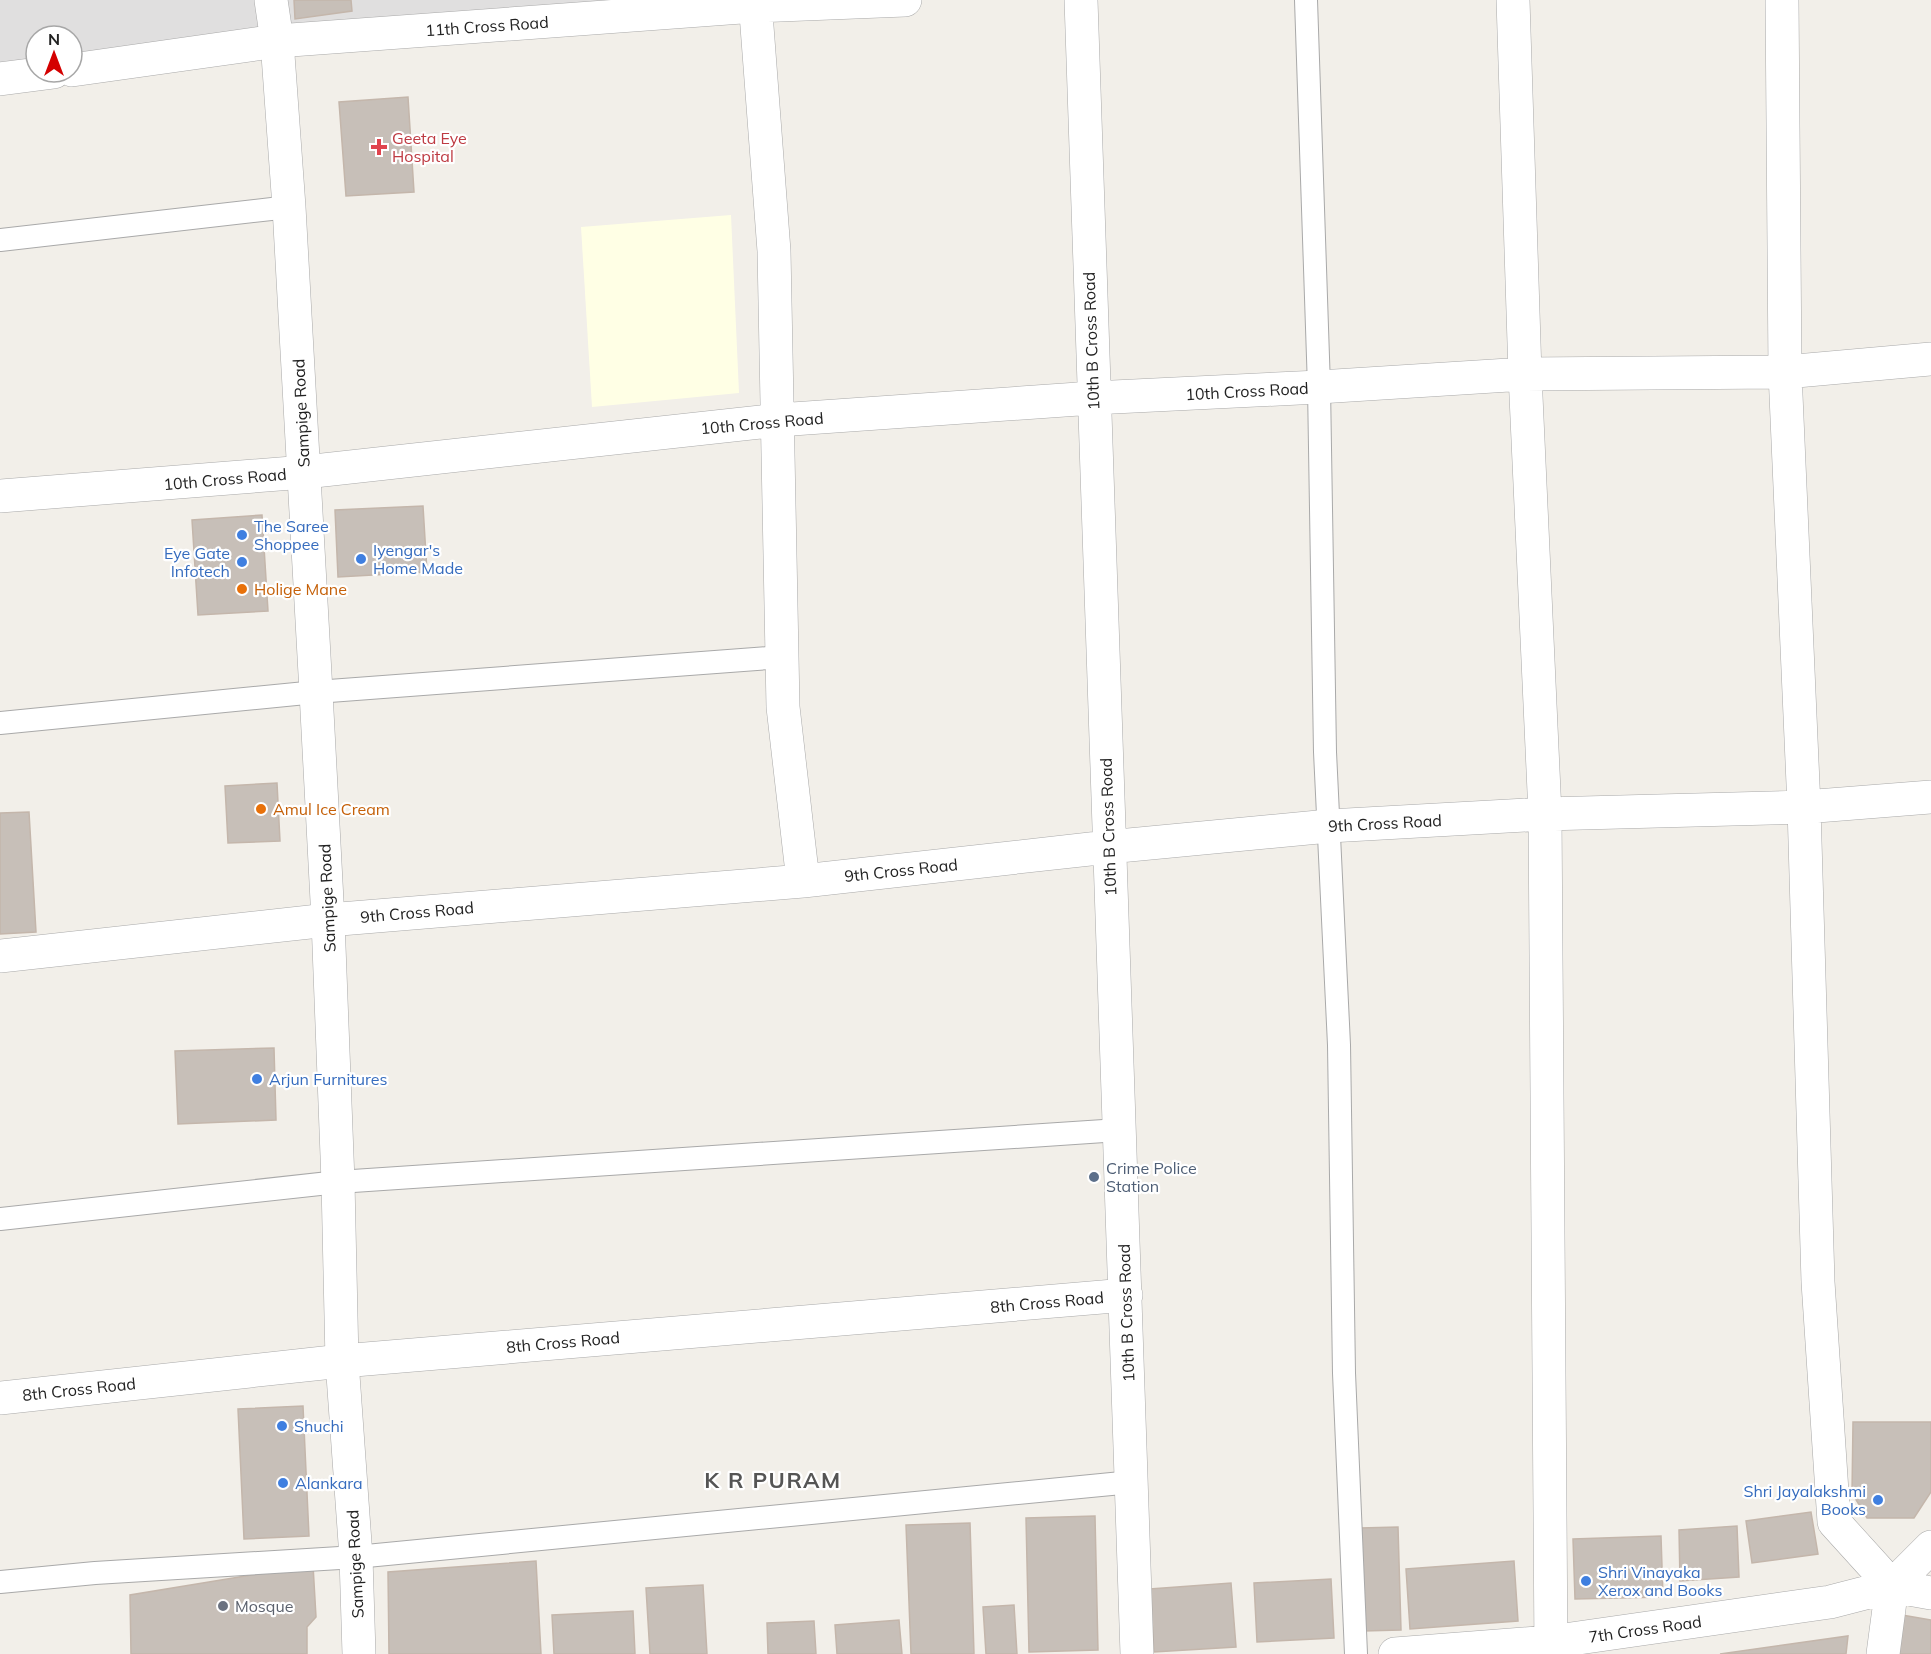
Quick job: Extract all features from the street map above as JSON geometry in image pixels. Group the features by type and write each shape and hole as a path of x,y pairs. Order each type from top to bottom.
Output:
{"street":[{"name":"Sampige Road","path":"271,0 277,41 289,207 305,472 328,920 342,1360 356,1557 359,1654"},
{"name":"11th Cross Road","path":"84,68 277,41 755,3 905,0"},
{"name":"10th B Cross Road","path":"1081,0 1137,1654"},
{"path":"1513,0 1525,374 1545,814 1551,1648"},
{"path":"1782,0 1785,372 1804,807 1818,1282 1834,1522 1892,1586 1931,1593"},
{"path":"755,3 774,251 783,707 802,881"},
{"path":"0,80 24,76"},
{"name":"10th Cross Road","path":"0,496 305,472 778,420 1093,398 1525,374 1785,372 1931,359"},
{"name":"9th Cross Road","path":"0,956 328,920 802,881 1329,826 1545,814 1804,807 1931,797"},
{"name":"8th Cross Road","path":"0,1398 342,1360 1126,1295"},
{"path":"1883,1654 1892,1586 1931,1547"},
{"name":"7th Cross Road","path":"1395,1654 1551,1648 1830,1602 1892,1586"}],"lane":[{"path":"1306,0 1319,387 1325,752 1339,1045 1344,1373 1356,1654"},
{"path":"0,240 289,207"},
{"path":"0,723 316,692 782,657"},
{"path":"0,1219 338,1182 1119,1130"},
{"path":"0,1582 95,1573 356,1557 1132,1482"}],"shaded area":[{"path":"0,0 260,0 265,26 84,52 84,24 24,24 24,61 0,65"},
{"path":"284,0 711,0 288,27"},
{"path":"731,215 739,393 592,407 581,227"}],"building":[{"path":"294,0 351,0 352,11 295,19"},
{"path":"408,97 414,192 346,196 339,102"},
{"path":"423,506 427,572 338,577 335,510"},
{"path":"262,515 268,611 198,615 192,520"},
{"path":"277,783 280,841 228,843 225,786"},
{"path":"29,812 36,932 0,934 0,813"},
{"path":"274,1048 276,1120 178,1124 175,1051"},
{"path":"303,1406 309,1536 244,1539 238,1409"},
{"path":"1853,1422 1931,1422 1931,1492 1914,1518 1867,1518 1852,1493"},
{"path":"1811,1512 1818,1554 1752,1563 1746,1521"},
{"path":"1095,1516 1098,1650 1029,1652 1026,1518"},
{"path":"970,1523 974,1654 911,1654 906,1525"},
{"path":"1737,1526 1739,1577 1680,1581 1679,1530"},
{"path":"1398,1527 1401,1630 1363,1631 1360,1528"},
{"path":"1661,1536 1663,1597 1575,1599 1573,1539"},
{"path":"536,1561 541,1654 389,1654 388,1572"},
{"path":"1514,1561 1518,1621 1410,1629 1406,1569"},
{"name":"Mosque","path":"313,1565 316,1617 307,1627 307,1654 131,1654 130,1595"},
{"path":"1331,1579 1334,1638 1257,1642 1254,1583"},
{"path":"1231,1583 1236,1647 1154,1652 1150,1589"},
{"path":"703,1585 707,1654 650,1654 646,1588"},
{"path":"1014,1605 1017,1654 986,1654 983,1607"},
{"path":"633,1611 635,1654 554,1654 552,1615"},
{"path":"1902,1615 1931,1620 1931,1654 1896,1654"},
{"path":"899,1620 902,1654 837,1654 835,1625"},
{"path":"814,1621 816,1654 768,1654 767,1623"},
{"path":"1848,1636 1846,1654 1720,1654"}],"place":[{"name":"Geeta Eye Hospital","path":"379,147"},
{"name":"The Saree Shoppee","path":"242,535"},
{"name":"Iyengar's Home Made","path":"361,559"},
{"name":"Eye Gate Infotech","path":"242,562"},
{"name":"Holige Mane","path":"242,589"},
{"name":"Amul Ice Cream","path":"261,809"},
{"name":"Arjun Furnitures","path":"257,1079"},
{"name":"Crime Police Station","path":"1094,1177"},
{"name":"Shuchi","path":"282,1426"},
{"name":"Alankara","path":"283,1483"},
{"name":"Shri Jayalakshmi Books","path":"1878,1500"},
{"name":"Shri Vinayaka Xerox and Books","path":"1586,1581"},
{"name":"Mosque","path":"223,1606"}],"district":[{"name":"K R PURAM","path":"773,1480"}]}
